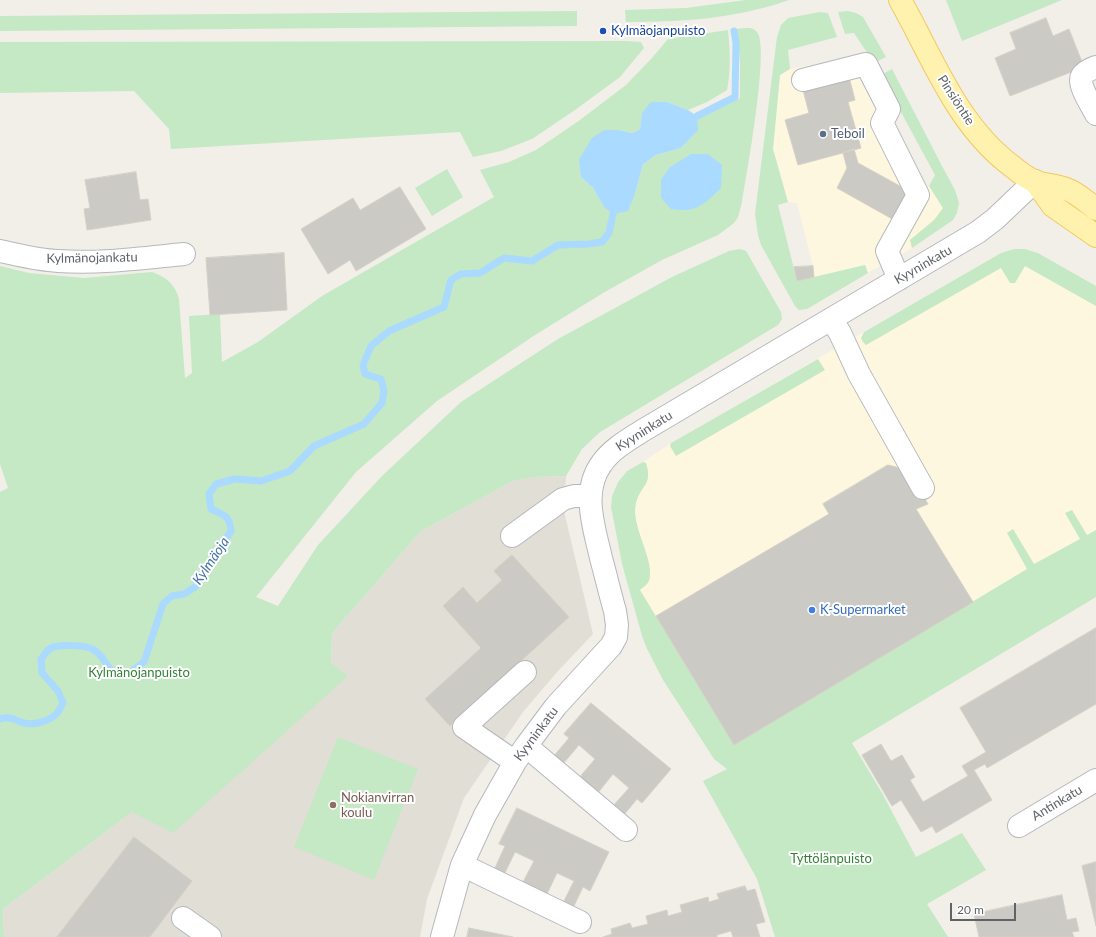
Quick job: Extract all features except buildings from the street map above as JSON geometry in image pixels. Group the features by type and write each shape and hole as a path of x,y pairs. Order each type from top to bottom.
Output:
{"main road":[{"name":"Pinsiöntie","path":"900,0 926,51 955,102 972,126 993,149 1013,167 1036,182 1067,189 1096,209"},
{"name":"Pinsiöntie","path":"1036,182 1053,206 1096,236"}],"street":[{"path":"803,80 866,64 889,109 882,122 918,195 887,251 899,279"},
{"path":"1096,67 1088,70 1082,76 1081,82 1083,90 1096,114"},
{"name":"Kyyninkatu","path":"442,937 462,865 485,815 520,754 556,706 606,653 616,637 617,625 615,611 591,518 590,496 592,482 601,464 614,449 642,431 978,232 995,220 1036,182"},
{"name":"Kylmänojankatu","path":"0,251 31,258 58,261 108,260 184,254"},
{"path":"831,319 840,333 859,374 923,488"},
{"path":"512,536 563,499 574,496 590,496"},
{"path":"525,672 464,727 520,754 626,830"},
{"name":"Antinkatu","path":"1019,826 1096,780"},
{"path":"462,865 580,922"},
{"path":"183,918 210,937"}],"shaded area":[{"path":"869,55 900,112 891,128 925,193 929,186 943,209 934,220 910,240 912,248 868,273 865,265 814,277 813,266 797,203 788,202 773,149 780,75 790,69"},
{"path":"1014,249 1025,249 1038,253 1096,286 1096,545 714,759 663,680 642,636 622,564 611,507 612,496 618,482 627,471 671,443 1001,253"},
{"path":"566,476 564,511 593,634 558,671 523,712 464,798 427,899 420,937 4,937 3,909 132,812 348,676 331,664 332,633 421,531 513,481 534,477"}],"green space":[{"path":"746,0 789,0 748,11 708,18 626,22 625,10 686,8"},
{"path":"946,0 1062,0 962,41"},
{"path":"577,11 577,26 0,31 0,16"},
{"path":"848,11 863,17 886,57 874,63 854,33 845,34 838,12"},
{"path":"820,12 828,13 837,37 788,50 790,69 780,75 773,149 788,202 778,205 797,281 865,265 868,273 807,309 799,310 795,306 761,245 755,214 777,37 781,25 788,18"},
{"name":"Kylmänojanpuisto","path":"736,29 753,29 757,32 760,43 761,61 756,113 748,167 742,202 738,217 734,223 718,235 662,260 603,293 535,335 437,401 356,472 256,597 278,606 318,545 382,476 461,402 558,339 672,277 729,251 740,249 746,251 781,312 782,319 778,325 600,432 582,449 566,476 534,477 513,481 421,531 332,633 331,663 348,676 173,833 132,812 3,909 4,937 0,937 0,492 8,488 0,464 0,266 29,273 84,278 152,272 162,276 175,289 179,299 185,378 192,373 189,316 220,314 222,362 258,342 322,296 494,197 480,170 509,162 536,150 580,120 626,85 668,39 728,30 730,60 727,90 707,102 688,110 667,102 642,113 640,129 633,133 618,130 581,177 593,188 604,207 635,194 643,164 656,155 681,148 697,130 697,119 740,98 740,61"},
{"path":"0,42 641,42 644,48 620,77 532,139 501,151 473,157 460,132 171,149 169,129 134,91 0,93"},
{"path":"892,69 955,190 959,203 957,213 953,220 912,248 910,240 934,220 943,208 929,186 935,175 881,75"},
{"path":"447,169 463,197 432,216 415,188"},
{"path":"1014,249 1025,249 1038,253 1096,286 1096,306 1025,266 1015,283 1010,283 1001,268 866,345 863,342 861,338 864,332 1001,253"},
{"path":"818,359 825,370 676,456 670,446 671,443"},
{"name":"Tyttölänpuisto","path":"643,462 646,463 648,476 646,484 638,497 635,512 636,522 649,564 650,573 649,581 640,590 734,745 1027,569 1007,533 1013,529 1034,564 1080,539 1065,513 1072,510 1087,535 1096,530 1096,597 852,743 882,793 916,857 962,833 986,870 927,904 948,937 775,937 757,879 703,781 727,769 714,759 663,680 642,636 622,564 611,507 612,496 618,482 627,471"},
{"path":"338,737 418,769 374,880 294,847"}],"water":[{"path":"651,102 667,102 688,110 697,116 698,130 681,148 656,155 643,164 635,194 628,211 613,214 604,207 593,188 581,177 579,159 592,138 604,130 618,130 633,133 640,129 642,113"},
{"path":"691,154 708,154 722,165 721,188 704,203 694,209 671,209 661,198 661,180 669,168"}],"waterway":[{"name":"Kylmäoja","path":"697,116 735,97 736,43 734,31"},
{"name":"Kylmäoja","path":"0,719 9,718 28,724 47,720 58,712 63,703 58,691 42,673 41,659 51,648 67,646 91,648 99,654 112,671 129,673 144,662 163,604 172,596 184,594 195,587 231,531 229,522 225,516 211,509 209,494 216,484 235,479 261,481 290,471 314,446 364,424 382,403 384,391 381,379 365,374 363,365 371,346 389,331 444,307 451,280 461,274 480,273 504,258 532,261 558,245 602,242 609,233 613,214"}],"place":[{"name":"Kylmäojanpuisto","path":"603,31"},
{"name":"Teboil","path":"823,134"},
{"name":"K-Supermarket","path":"812,610"},
{"name":"Nokianvirran koulu","path":"333,805"}]}
